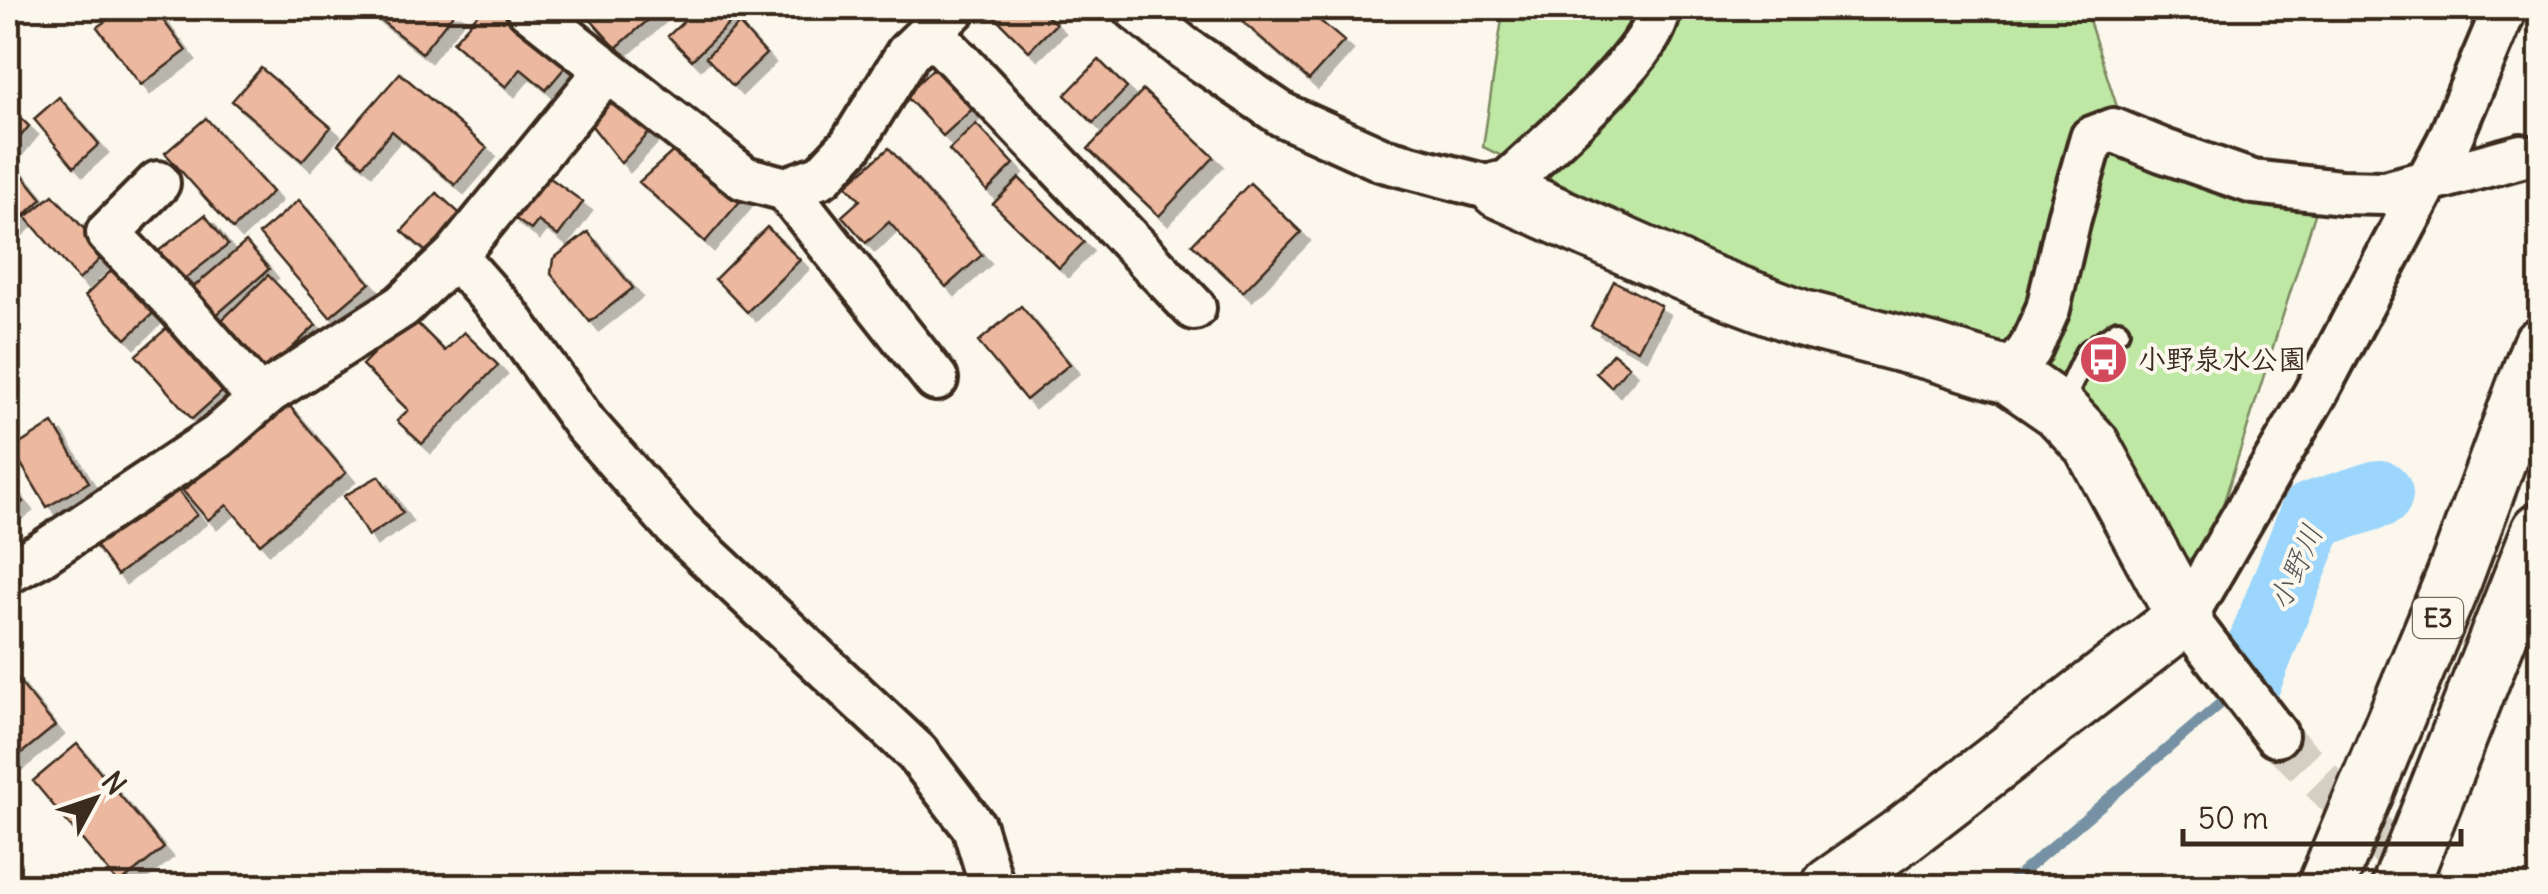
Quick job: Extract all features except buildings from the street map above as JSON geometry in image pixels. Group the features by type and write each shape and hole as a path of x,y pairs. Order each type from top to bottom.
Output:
{"main road":[{"path":"1499,190 1706,282 1801,318 2010,376 2059,410 2091,444 2197,634 1830,886"},
{"name":"E3","path":"2326,886 2454,578 2540,346"},
{"name":"E3","path":"2400,886 2540,531"}],"street":[{"path":"528,8 744,178 786,189 822,176 851,145 908,53 943,20 1194,308"},
{"path":"1135,8 1184,48 1282,115 1383,160 1499,190 1624,70 1644,46 1659,16 1658,8"},
{"path":"2276,735 2197,634 2315,394 2449,142 2505,8"},
{"path":"8,572 217,437 260,399 402,306 454,256 606,70"},
{"path":"2010,376 2030,349 2048,309 2092,138 2113,130 2254,182 2342,192 2385,192 2521,156"},
{"path":"158,183 108,233 260,399"},
{"path":"786,189 936,379"},
{"path":"454,256 508,316 585,424 677,528 917,753 974,828 992,886"}],"lane":[{"path":"2059,410 2086,353 2118,331"}],"green space":[{"path":"1497,8 2085,8 2118,110 2322,192 2194,596 2096,419 1872,316 1727,264 1483,147 1503,12"}],"waterway":[{"name":"小野川","path":"2248,680 2313,515 2379,494"},
{"path":"2006,886 2234,692"}],"tunnel":[{"path":"2276,735 2427,886"}],"place":[{"name":"小野泉水公園","path":"2103,359"}]}
